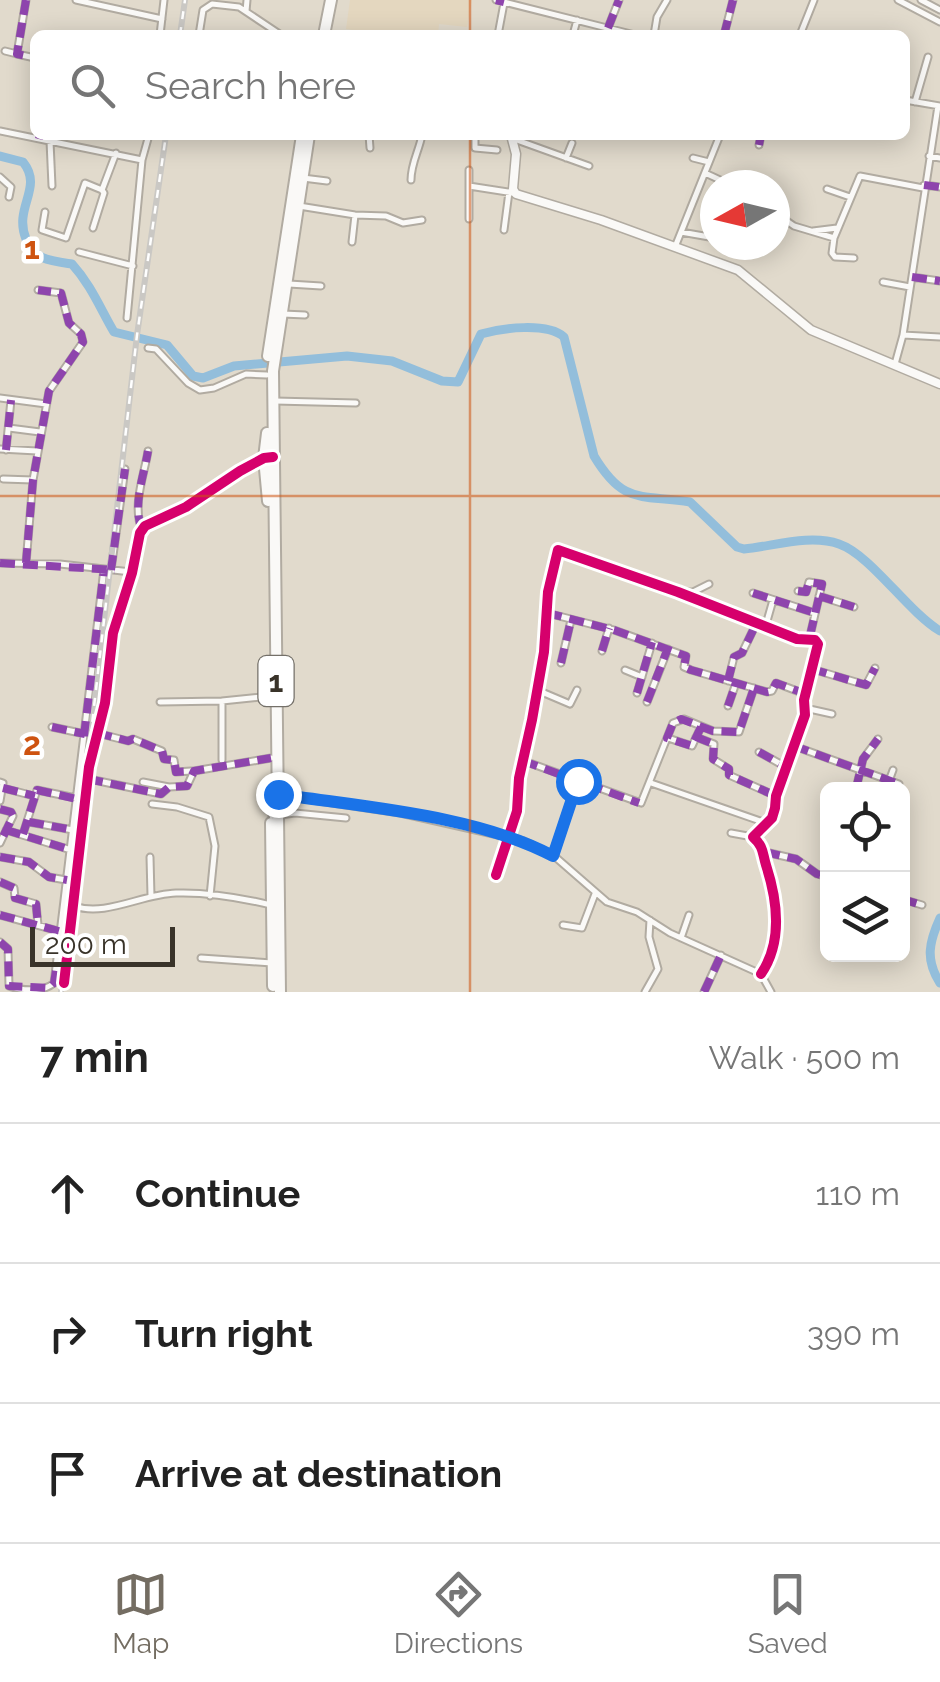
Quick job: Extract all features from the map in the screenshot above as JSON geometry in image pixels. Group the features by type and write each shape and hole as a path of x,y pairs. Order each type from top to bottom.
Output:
{"highway":[{"path":"323,30 327,1"},
{"name":"1","path":"275,794 270,696 269,372 305,140"},
{"name":"1","path":"272,347 304,178 306,140"},
{"name":"1","path":"269,458 276,992"},
{"name":"1","path":"275,816 271,905 276,992"}],"main road":[{"path":"513,140 512,192 742,272 811,330 940,384"}],"street":[{"path":"17,54 26,0"},
{"path":"76,0 162,19"},
{"path":"161,30 164,0"},
{"path":"246,11 247,0"},
{"path":"496,0 616,30"},
{"path":"608,28 619,0"},
{"path":"655,30 667,0"},
{"path":"725,30 732,0"},
{"path":"802,30 814,0"},
{"path":"898,0 940,22"},
{"path":"921,0 940,10"},
{"path":"499,30 505,1"},
{"path":"200,30 206,5 246,11 274,30"},
{"path":"574,30 577,20"},
{"path":"5,51 30,57"},
{"path":"915,102 928,57"},
{"path":"894,364 939,106 910,101"},
{"path":"0,130 30,135"},
{"path":"66,144 68,140"},
{"path":"127,318 142,160 148,140"},
{"path":"370,140 370,148"},
{"path":"411,180 421,140"},
{"path":"475,140 475,148 497,150"},
{"path":"521,140 589,166"},
{"path":"706,170 718,140"},
{"path":"759,145 760,140"},
{"path":"52,186 50,141 142,160"},
{"path":"566,158 572,143"},
{"path":"94,228 102,190 116,153"},
{"path":"930,156 940,158"},
{"path":"693,158 709,162"},
{"path":"469,170 469,219"},
{"path":"854,258 834,256 834,238 858,178 863,175 940,187"},
{"path":"0,177 10,186 9,197"},
{"path":"304,178 327,181"},
{"path":"45,212 42,230 66,238 85,183 102,190"},
{"path":"675,247 700,185"},
{"path":"470,186 512,192 504,230"},
{"path":"827,189 850,197"},
{"path":"299,206 386,216 403,224 422,220"},
{"path":"352,242 355,215"},
{"path":"790,222 834,238"},
{"path":"807,231 840,226"},
{"path":"681,232 700,235"},
{"path":"78,252 133,266"},
{"path":"912,277 940,281"},
{"path":"883,282 910,288"},
{"path":"286,283 321,286"},
{"path":"26,563 32,480 48,391 70,364 82,339 69,323 61,294 38,290"},
{"path":"280,314 305,315"},
{"path":"902,334 940,337"},
{"path":"148,348 156,349 188,383 200,390 246,374 269,372"},
{"path":"0,398 46,404"},
{"path":"11,400 3,450 37,451"},
{"path":"270,401 356,404"},
{"path":"8,428 40,432"},
{"path":"64,983 88,779 105,704 113,633 142,530 139,499 148,451"},
{"path":"142,530 186,507 222,481 269,458"},
{"path":"0,942 8,949 10,986 49,988 54,983 84,734 125,469"},
{"path":"3,479 32,480"},
{"path":"496,875 510,838 558,550 797,640 818,644 806,708 775,808 768,823 753,837"},
{"path":"0,563 132,572"},
{"path":"798,591 806,592 809,582 822,584 810,640"},
{"path":"678,592 693,592 709,584"},
{"path":"753,592 815,613"},
{"path":"819,596 854,607"},
{"path":"765,628 774,600"},
{"path":"547,614 608,628 668,648 686,656 685,668 769,692 776,683 806,694"},
{"path":"561,663 571,620"},
{"path":"728,681 734,658 742,653 756,624"},
{"path":"602,651 608,628"},
{"path":"637,693 652,642"},
{"path":"648,702 668,648"},
{"path":"812,669 866,684 875,668"},
{"path":"624,670 642,676"},
{"path":"728,706 736,683"},
{"path":"523,761 640,803 678,720 712,731 740,732 754,688"},
{"path":"537,690 570,704 577,690"},
{"path":"160,702 270,696"},
{"path":"222,701 222,760"},
{"path":"806,708 832,714"},
{"path":"52,727 84,734"},
{"path":"667,738 690,747 701,727"},
{"path":"97,734 139,741 162,751 164,759 174,760 176,772 271,758"},
{"path":"696,738 714,744 713,760 729,769 729,775 776,796"},
{"path":"858,782 863,759 878,739"},
{"path":"794,746 892,782"},
{"path":"760,752 786,767"},
{"path":"889,781 893,770"},
{"path":"143,782 187,786 194,771"},
{"path":"88,779 159,794 170,787"},
{"path":"553,856 578,781"},
{"path":"651,782 768,823"},
{"path":"0,844 13,814 0,805 2,785 35,796"},
{"path":"24,834 38,790 77,799"},
{"path":"275,794 400,813 510,838 553,856 607,902 761,974 772,992"},
{"path":"152,804 210,818 215,846 210,896"},
{"path":"275,816 296,812 346,818"},
{"path":"29,822 74,830"},
{"path":"6,830 71,850"},
{"path":"731,833 753,837 765,852 773,883 776,931 761,974"},
{"path":"765,852 796,860 820,875"},
{"path":"0,856 29,862 50,876 67,880"},
{"path":"150,857 151,896"},
{"path":"0,882 14,888 15,898 36,904 38,925"},
{"path":"74,906 97,910 174,893 271,905"},
{"path":"564,925 582,928 595,894"},
{"path":"910,901 922,905"},
{"path":"0,915 62,932"},
{"path":"681,938 689,915"},
{"path":"646,992 658,969 648,938 650,920"},
{"path":"704,992 721,956"},
{"path":"201,958 272,962"}],"shaded area":[{"path":"350,0 472,0 467,27 439,24 438,30 346,29"}],"waterway":[{"path":"0,156 23,162 29,171 30,189 23,217 29,246 50,260 72,264 114,332 167,345 193,376 203,378 234,366 347,356 392,361 442,381 458,382 481,334 524,328 556,332 564,337 594,456 615,483 635,495 690,502 737,547 744,549 804,540 839,544 864,559 940,631"},
{"path":"940,918 930,951 940,983"}],"railway":[{"path":"181,30 185,0"},
{"path":"61,992 137,335 165,140"}],"marked path":[{"path":"26,0 17,54 30,57"},
{"path":"496,0 504,2"},
{"path":"608,28 619,0"},
{"path":"725,30 733,0"},
{"path":"759,145 760,140"},
{"path":"924,185 940,187"},
{"path":"912,277 940,281"},
{"path":"26,563 33,480 49,391 83,342 81,334 69,323 61,293 38,290"},
{"path":"6,450 11,400"},
{"path":"142,530 138,501 148,451"},
{"path":"111,570 125,469"},
{"path":"0,563 115,570"},
{"path":"84,736 104,569"},
{"path":"798,591 806,592 809,582 822,584 809,640"},
{"path":"753,593 815,613"},
{"path":"819,596 854,607"},
{"path":"547,613 614,630 686,656 684,667 691,670 767,692 776,683 806,694"},
{"path":"561,663 571,620"},
{"path":"728,681 734,657 742,653 756,624"},
{"path":"602,651 609,628"},
{"path":"637,693 652,642"},
{"path":"647,702 668,648"},
{"path":"812,669 866,685 875,668"},
{"path":"728,706 736,683"},
{"path":"701,727 692,746 667,738 673,723 681,719 713,731 739,732 754,688"},
{"path":"52,727 85,734"},
{"path":"97,733 133,739 162,751 164,759 174,760 176,772 194,771"},
{"path":"696,737 714,744 713,759 729,769 729,775 776,796"},
{"path":"858,782 863,759 878,739"},
{"path":"794,746 893,782"},
{"path":"759,752 786,767"},
{"path":"88,779 161,794 169,787 187,786 194,771 271,758"},
{"path":"523,761 639,803"},
{"path":"553,855 578,781"},
{"path":"3,788 35,796"},
{"path":"23,834 37,790 77,799"},
{"path":"0,809 13,816 0,843"},
{"path":"29,822 73,830"},
{"path":"6,830 71,850"},
{"path":"765,852 796,859 820,875"},
{"path":"0,857 29,862 49,877 67,880"},
{"path":"0,882 14,888 15,898 36,904 38,925"},
{"path":"910,901 922,905"},
{"path":"0,915 62,932"},
{"path":"0,942 8,949 9,986 49,988 56,970"},
{"path":"704,992 721,955"}],"cycle path":[{"path":"64,983 89,767 105,703 113,633 140,533 145,526 186,507 240,471 273,457"},
{"path":"496,875 517,811 519,778 544,652 548,592 558,550 797,639 815,640 818,644 804,700 805,715 772,818 753,837 762,850 770,878 776,920 773,948 761,974"}],"route":[{"path":"278,794 475,828 524,842 553,856 578,781"}]}
